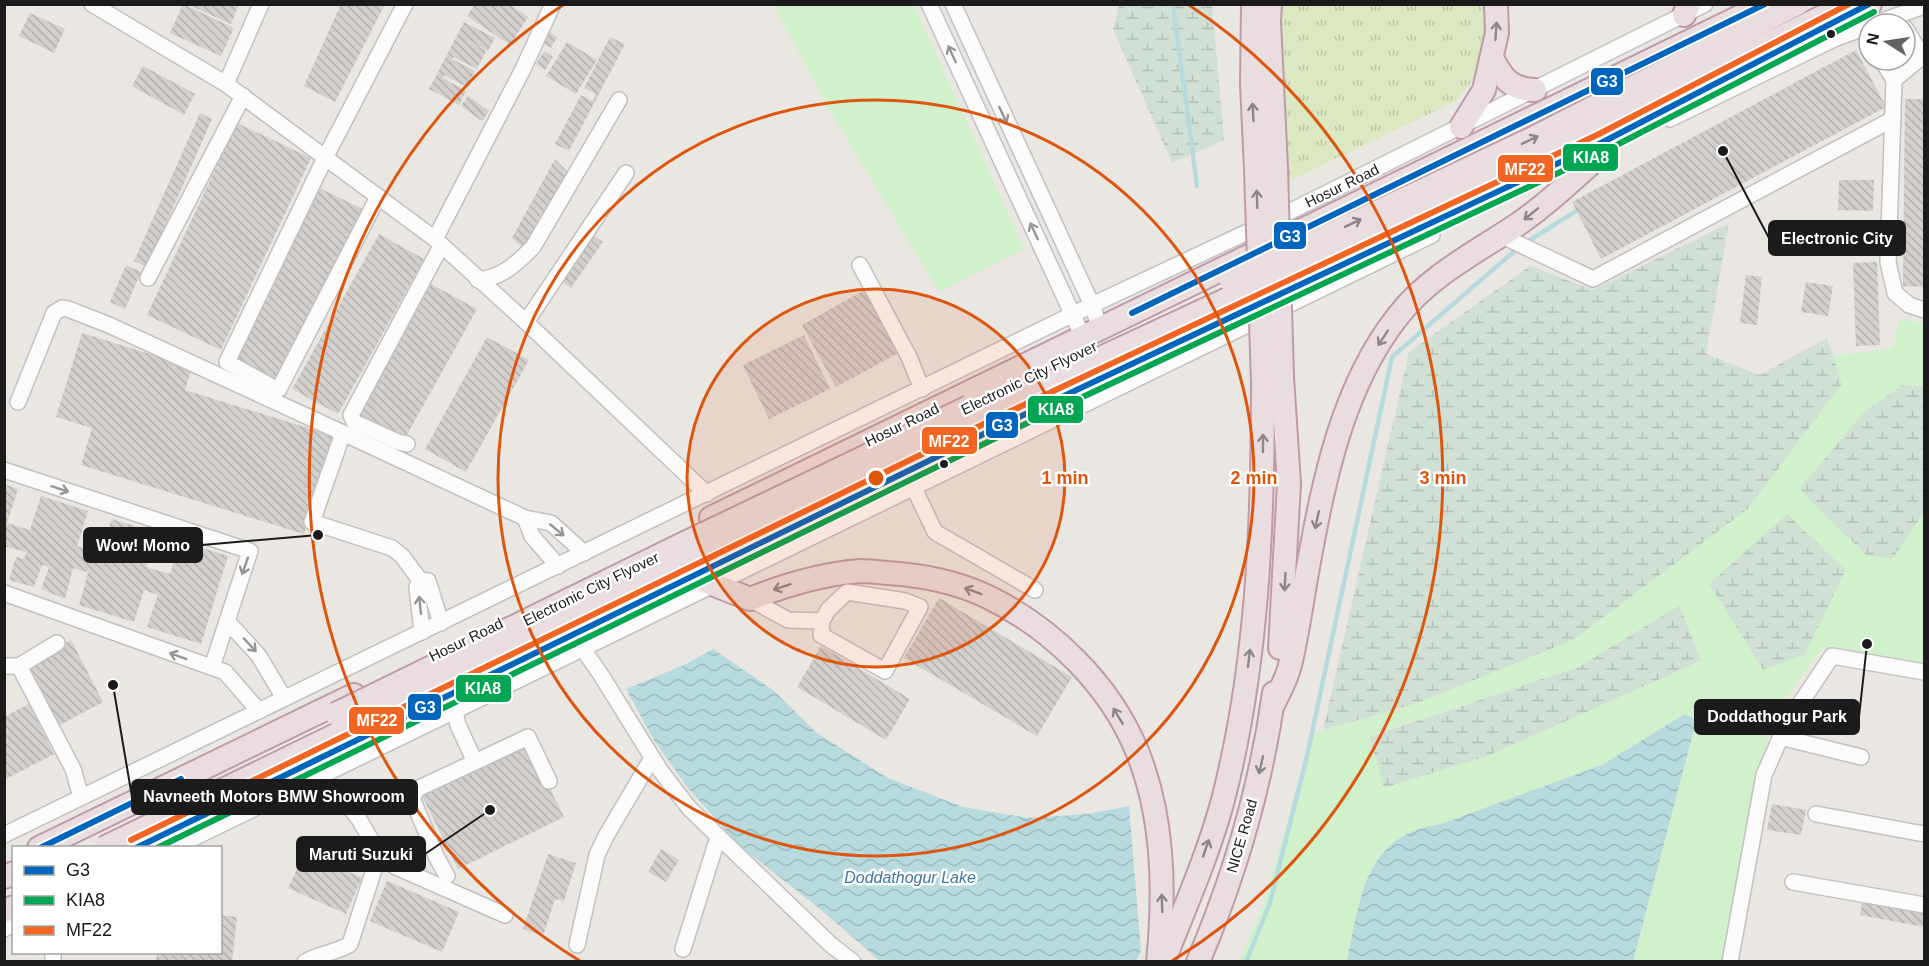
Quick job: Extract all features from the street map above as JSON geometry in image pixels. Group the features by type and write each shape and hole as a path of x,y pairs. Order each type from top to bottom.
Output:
{"highway":[{"path":"1252,4 1252,84 1266,169"},
{"path":"1163,962 1191,892 1222,802 1243,702 1259,556 1272,380 1266,169 1270,4"},
{"path":"1461,127 1484,90 1497,33 1496,4"},
{"name":"Hosur Road","path":"43,846 1766,4"},
{"name":"Electronic City Flyover","path":"70,846 694,539 1527,141 1797,4"},
{"name":"Electronic City Flyover","path":"108,846 612,601 1101,358 1578,136 1849,4"},
{"path":"139,846 998,426 1603,142 1870,4"},
{"path":"1492,58 1502,76 1511,84 1535,90"},
{"path":"1272,707 1290,667 1315,528 1340,424 1361,376 1398,316 1418,294 1461,260 1517,225 1607,149"},
{"path":"1272,380 1288,483 1281,645 1272,707"},
{"path":"692,576 750,599 807,579 861,571 911,574 953,584 988,597 1045,633 1070,654 1097,685 1137,750 1147,781 1159,839 1163,915 1158,962"},
{"name":"NICE Road","path":"1198,962 1221,907 1238,856 1251,810 1272,707"}],"street":[{"path":"92,4 226,84 322,164 378,197 438,243 526,322 707,494"},
{"path":"226,84 261,4"},
{"path":"378,197 279,388 227,362 322,164 405,4"},
{"path":"407,444 354,422 351,415 438,243 553,4"},
{"path":"928,4 1074,316 1091,333"},
{"path":"952,4 1092,305 1091,333"},
{"name":"Hosur Road","path":"4,835 1074,316 1092,305 1275,219 1535,90 1687,10 1705,4"},
{"path":"176,846 1834,39 1857,32"},
{"path":"1894,80 1924,56"},
{"path":"1889,72 1894,80 1888,262 1895,293 1909,305 1924,310"},
{"path":"148,278 243,96"},
{"path":"478,280 499,276 533,247 619,100"},
{"path":"1500,235 1593,279 1893,119"},
{"path":"526,322 626,172"},
{"path":"860,265 909,357 922,389"},
{"path":"18,402 54,313 62,308 68,309 120,330 525,518 551,523 584,553"},
{"path":"343,433 312,522 392,548 402,556 420,580 428,581 441,623"},
{"path":"4,471 250,551 212,668"},
{"path":"914,488 935,532 1035,590"},
{"path":"525,518 532,536 558,566"},
{"path":"420,580 417,587 422,632"},
{"path":"847,592 904,601 920,607 885,670 821,635 822,621 828,610 847,592"},
{"path":"4,593 225,672 259,711"},
{"path":"750,599 789,620 822,621"},
{"path":"227,621 260,656 284,698"},
{"path":"57,643 12,666 73,769 81,797"},
{"path":"583,649 652,758 689,808 830,944 853,962"},
{"path":"1730,962 1764,775 1795,709 1832,656 1924,672"},
{"path":"455,711 458,725 475,762"},
{"path":"447,876 431,846 412,798 417,789 528,737 549,781"},
{"path":"1780,737 1861,757"},
{"path":"577,945 597,855 652,758"},
{"path":"297,787 301,793 335,801 349,807 359,819 379,854 396,867 505,915"},
{"path":"1816,814 1924,834"},
{"path":"683,949 718,837"},
{"path":"305,962 321,953 347,947 350,944 379,854"},
{"path":"1793,882 1924,905"}],"green space":[{"path":"774,5 914,5 1024,249 939,292 824,101"},
{"path":"1119,5 1212,5 1224,140 1172,163 1113,29"},
{"path":"1281,5 1485,5 1484,44 1472,80 1456,101 1287,182"},
{"path":"1729,223 1706,354 1760,375 1827,338 1843,384 1748,509 1575,639 1415,704 1323,730 1409,352 1530,266 1593,290"},
{"path":"1900,318 1924,324 1924,386 1902,385 1863,413 1799,489 1867,556 1892,559 1922,516 1924,501 1924,664 1822,649 1771,719 1726,961 1633,961 1695,726 1691,716 1685,714 1602,765 1440,824 1414,831 1395,841 1380,856 1362,893 1347,961 1239,962 1264,902 1312,734 1415,704 1575,639 1748,509 1842,384 1833,356 1893,348","holes":["1787,514 1846,570 1805,654 1763,670 1709,584","1680,605 1701,661 1485,757 1384,788 1369,736 1580,666"]},
{"path":"1902,385 1924,386 1922,516 1893,559 1867,556 1799,489 1863,413"},
{"path":"1787,514 1846,570 1805,655 1763,670 1709,584"},
{"path":"1680,605 1701,661 1485,757 1384,788 1369,737 1580,666"}],"water":[{"name":"Doddathogur Lake","path":"713,649 773,690 817,733 888,778 963,807 1028,818 1088,814 1129,806 1141,951 1136,961 882,962 879,960 820,909 739,845 687,787 654,740 626,689 684,665"},
{"path":"1685,714 1694,719 1695,726 1633,961 1347,961 1362,893 1370,873 1395,841 1415,831 1441,824 1602,765"}],"building":[{"path":"183,4 234,28 221,56 170,33"},
{"path":"187,4 239,4 231,24"},
{"path":"341,4 385,4 335,102 304,86"},
{"path":"475,4 509,4 528,17 510,45 467,16"},
{"path":"30,13 65,29 54,53 19,36"},
{"path":"464,22 495,38 488,51 464,39 486,51 477,69 454,57 452,59 475,71 467,87 444,75 443,78 466,91 459,105 429,89"},
{"path":"549,32 557,37 551,48 543,43"},
{"path":"610,37 625,44 569,151 555,144 581,95 593,101 596,94 584,88"},
{"path":"567,42 597,60 576,94 546,76"},
{"path":"1856,50 1857,72 1868,72 1886,107 1601,259 1572,202"},
{"path":"544,51 553,57 545,70 536,64"},
{"path":"143,66 195,94 184,115 132,86"},
{"path":"468,96 489,111 482,121 461,106"},
{"path":"1905,99 1924,99 1924,287 1903,286"},
{"path":"200,113 212,119 147,267 134,261"},
{"path":"237,123 311,158 221,350 147,315"},
{"path":"555,159 568,172 545,218 541,214 524,249 512,238"},
{"path":"1839,180 1874,180 1873,211 1838,210"},
{"path":"317,187 363,209 280,384 234,362"},
{"path":"588,232 603,242 571,288 557,278"},
{"path":"379,234 424,259 338,414 292,389"},
{"path":"1877,262 1880,345 1856,346 1853,263"},
{"path":"126,265 141,272 125,309 110,302"},
{"path":"1746,275 1762,277 1757,325 1740,323"},
{"path":"1806,282 1833,286 1828,316 1801,312"},
{"path":"431,284 477,309 403,442 358,416"},
{"path":"868,288 902,351 836,387 802,325"},
{"path":"82,333 192,367 185,390 334,436 304,534 81,465 92,428 56,417"},
{"path":"804,335 830,389 769,419 743,365"},
{"path":"487,337 529,360 466,472 425,449"},
{"path":"4,484 18,489 7,523 30,530 41,496 88,511 77,546 101,554 112,519 157,533 146,567 170,574 180,541 228,556 201,644 147,627 158,595 144,590 134,622 79,605 88,572 73,568 65,599 41,589 49,567 42,565 34,587 9,580 16,557 24,559 26,552 4,546"},
{"path":"939,598 1072,677 1037,736 904,658"},
{"path":"71,640 103,702 58,726 26,663"},
{"path":"821,646 910,699 886,740 797,687"},
{"path":"29,704 54,754 4,780 4,717"},
{"path":"526,740 564,817 458,869 420,792"},
{"path":"1772,804 1806,810 1801,835 1767,830"},
{"path":"661,849 679,860 666,882 648,872"},
{"path":"305,852 362,878 346,914 288,888"},
{"path":"548,854 576,863 564,901 555,899 543,936 523,929"},
{"path":"387,881 459,912 442,952 370,921"},
{"path":"1864,895 1924,906 1924,927 1860,915"},
{"path":"222,915 237,917 232,962 156,962 157,954 222,954"}],"waterway":[{"path":"1173,4 1197,186"},
{"path":"1525,243 1581,208"},
{"path":"1246,962 1270,903 1307,756 1392,357 1518,248"}],"transit line":[{"name":"G3","path":"1132,313 1765,4"},
{"name":"MF22","path":"131,840 994,419 1599,134 1849,4"},
{"name":"G3","path":"140,846 998,427 1603,142 1869,4"},
{"name":"KIA8","path":"161,846 1002,435 1607,150 1857,21"},
{"name":"G3","path":"44,846 181,779"}],"place":[{"name":"Electronic City","path":"1723,151"},
{"name":"Wow! Momo","path":"318,535"},
{"name":"Doddathogur Park","path":"1867,644"},
{"name":"Navneeth Motors BMW Showroom","path":"113,685"},
{"name":"Maruti Suzuki","path":"490,810"}]}
